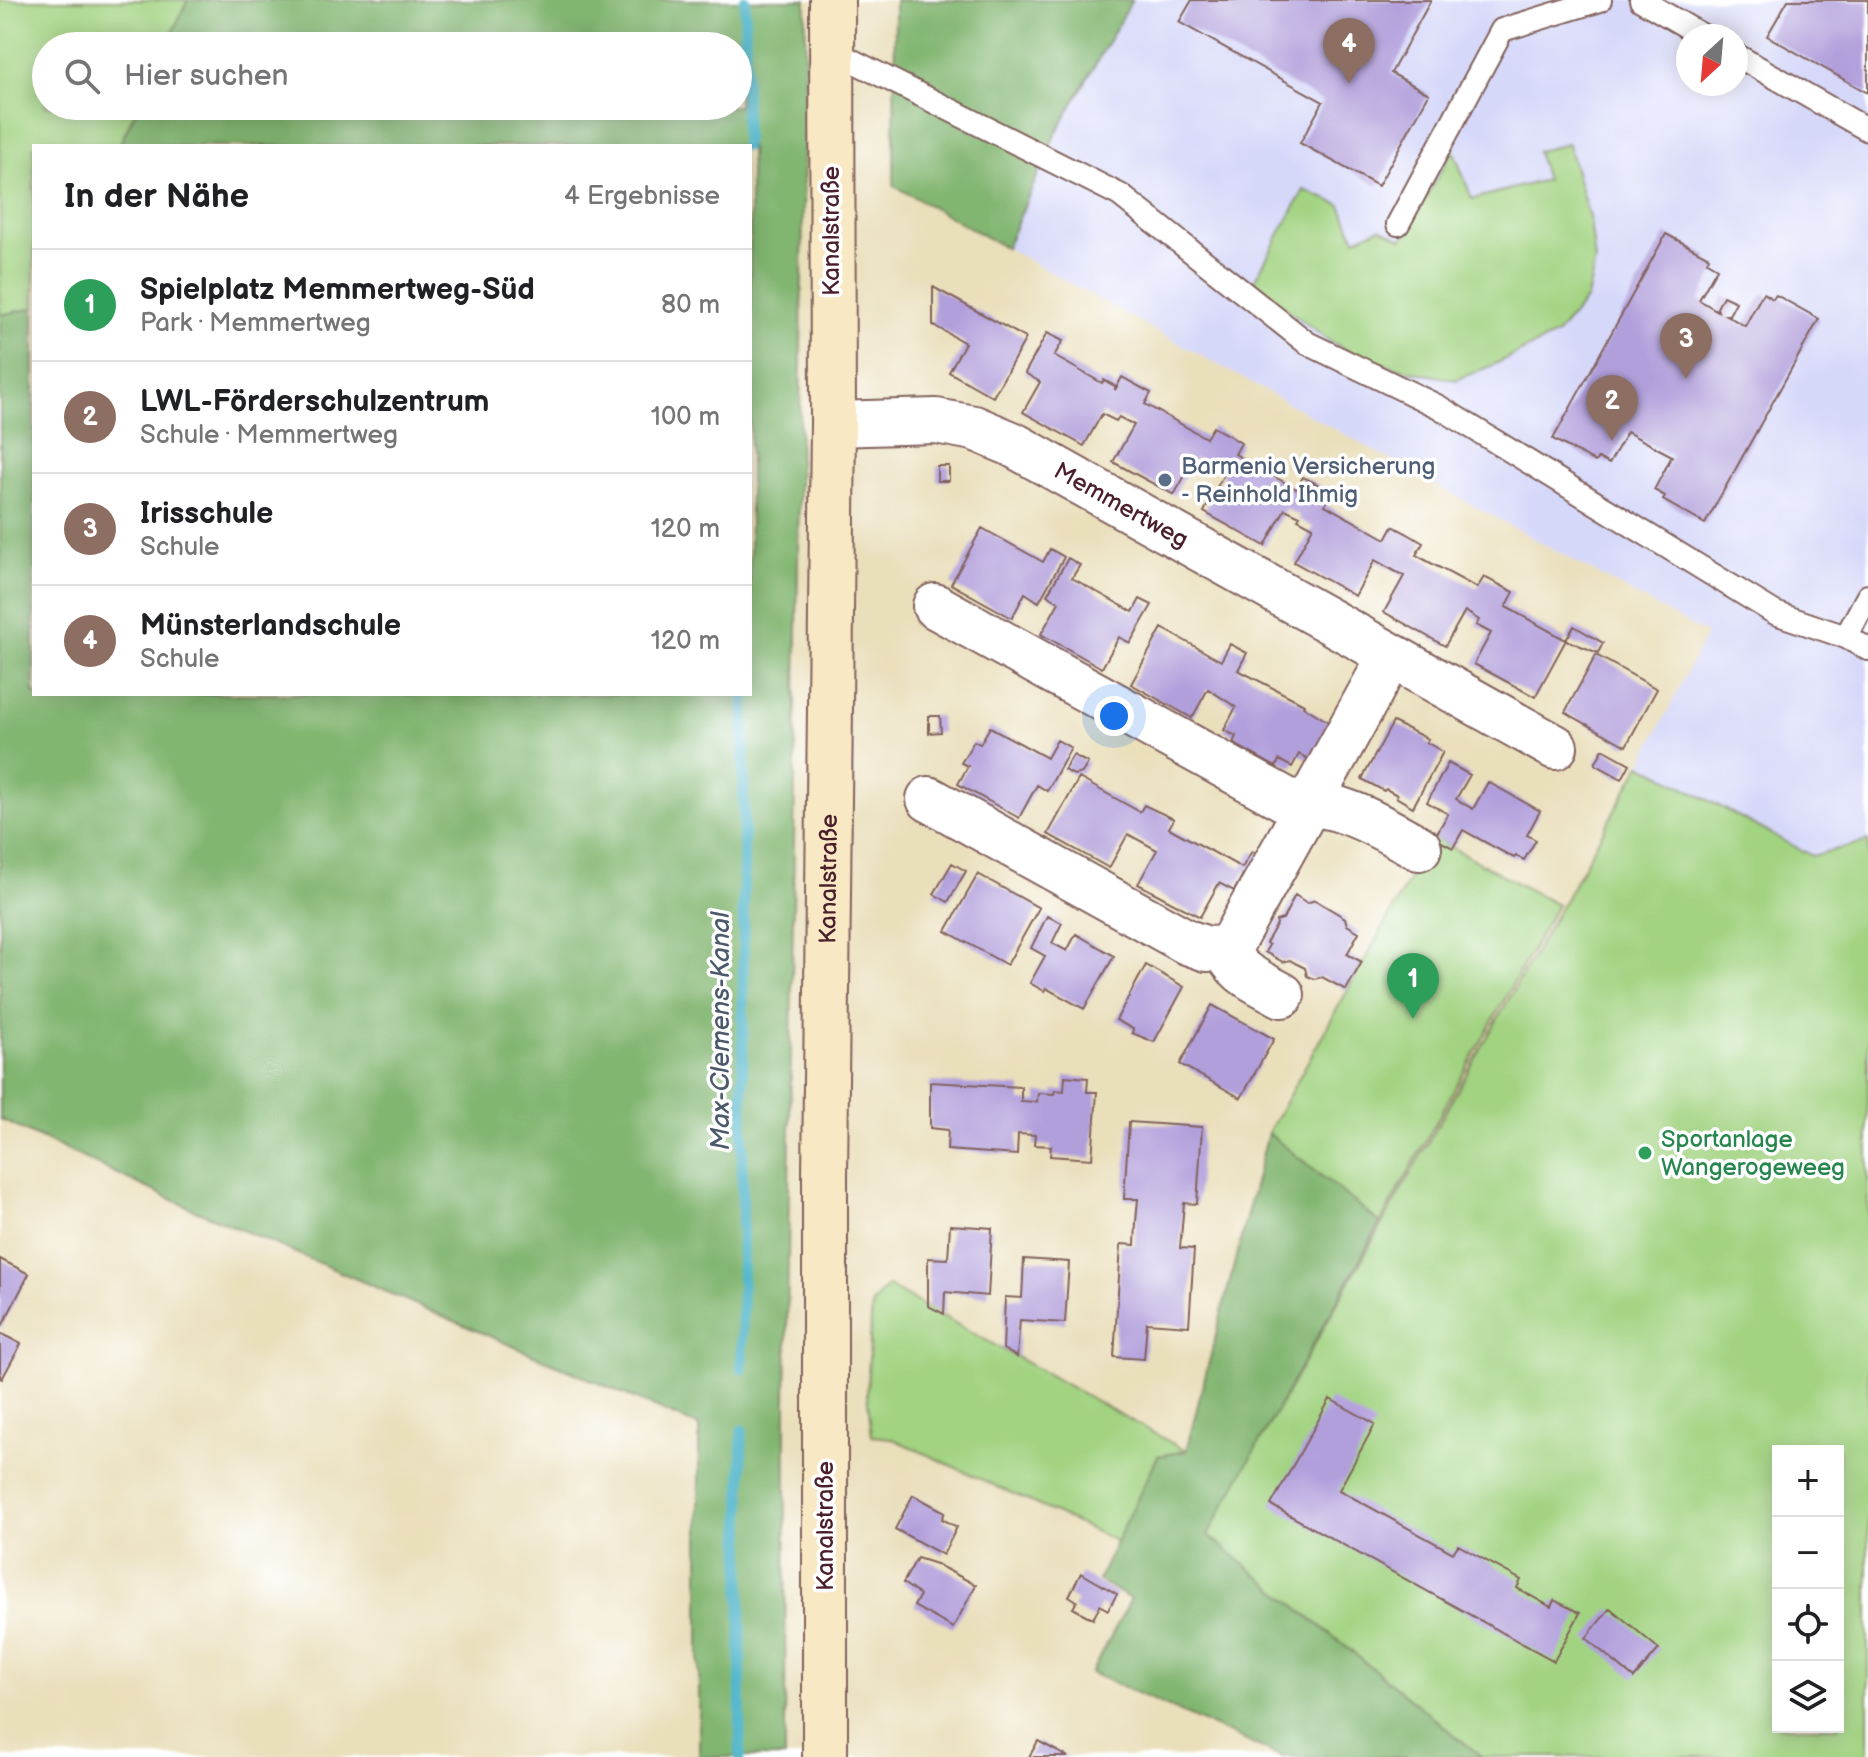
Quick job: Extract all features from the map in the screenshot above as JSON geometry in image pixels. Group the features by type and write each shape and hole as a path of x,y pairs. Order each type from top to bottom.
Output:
{"main road":[{"name":"Kanalstraße","path":"825,1757 825,1161 833,424 832,0"}],"street":[{"name":"Memmertweg","path":"833,424 936,421 974,428 1012,444 1555,747"},
{"path":"935,606 1290,802 1310,802 1355,813 1419,848"},
{"path":"929,799 1187,942 1207,949 1226,948 1233,941 1390,657"},
{"path":"1226,948 1230,961 1240,971 1282,995"}],"lane":[{"path":"1398,224 1502,30 1600,0"},
{"path":"1641,0 1682,24"},
{"path":"831,50 1120,195 1307,343 1439,407 1775,613 1846,637 1868,649"},
{"path":"1748,62 1868,130"},
{"path":"1846,637 1868,596"}],"shaded area":[{"path":"895,0 1868,0 1868,841 1812,856 1641,764 1706,634 894,186"}],"green space":[{"path":"0,0 188,0 173,32 32,32 32,120 131,120 120,144 32,144 32,308 0,315"},
{"path":"188,0 806,0 786,1404 785,1757 699,1757 699,1426 186,1206 0,1119 0,315 32,308 32,696 752,696 752,144 120,144 131,120 752,120 752,32 173,32"},
{"path":"895,0 1132,0 1054,137 1006,248 894,186"},
{"path":"1568,144 1590,221 1595,261 1587,298 1556,335 1493,365 1456,380 1364,358 1329,341 1253,283 1304,190 1341,205 1355,239 1380,228 1403,239 1453,149 1472,199 1546,180 1537,151"},
{"name":"Sportanlage Wangerogeweeg","path":"1641,764 1812,856 1868,841 1868,1757 1482,1757 1207,1535"},
{"path":"1433,837 1557,905 1380,1223 1268,1133"},
{"path":"1268,1133 1380,1223 1208,1535 1482,1757 1283,1757 1091,1673 1131,1599 1098,1580 1158,1456 1186,1451"},
{"path":"888,1286 1186,1451 1158,1456 1118,1542 891,1438 872,1436 867,1394 872,1304"}],"building":[{"path":"1192,0 1431,0 1391,73 1429,94 1378,186 1300,143 1323,102 1179,22"},
{"path":"1788,0 1868,0 1868,93 1767,36"},
{"path":"1666,234 1709,257 1707,262 1717,268 1699,300 1718,311 1723,296 1736,302 1726,315 1745,326 1763,293 1773,299 1776,295 1819,319 1705,524 1663,500 1665,496 1654,490 1672,456 1627,432 1609,464 1598,458 1595,462 1553,439"},
{"path":"933,287 1026,338 993,397 949,372 965,343 933,325"},
{"path":"1047,333 1063,341 1054,356 1102,383 1104,380 1115,386 1115,390 1122,377 1151,393 1145,404 1206,438 1213,427 1228,435 1241,443 1235,454 1296,489 1303,477 1317,484 1332,493 1325,505 1386,539 1393,526 1423,543 1416,555 1477,588 1484,577 1514,592 1506,607 1566,640 1535,697 1474,664 1491,633 1476,625 1479,620 1465,611 1445,646 1384,612 1404,576 1375,560 1355,596 1294,562 1313,527 1298,519 1300,516 1285,509 1265,546 1204,512 1224,474 1195,458 1174,495 1113,462 1134,425 1119,417 1116,421 1102,414 1084,446 1023,412 1040,382 1025,373"},
{"path":"937,466 949,466 949,481 937,481"},
{"path":"982,528 1043,562 1050,549 1064,557 1039,602 1025,593 1012,618 951,584"},
{"path":"1068,558 1080,565 1072,578 1133,612 1140,599 1152,605 1130,643 1119,637 1102,668 1041,634 1059,602 1047,595"},
{"path":"1574,626 1603,643 1598,653 1566,640"},
{"path":"1162,628 1221,661 1230,644 1247,653 1238,670 1304,704 1333,725 1312,761 1299,754 1292,767 1279,760 1276,767 1233,743 1236,736 1224,730 1236,707 1208,689 1192,718 1131,684"},
{"path":"1596,655 1657,689 1626,746 1565,712"},
{"path":"929,716 940,716 941,732 929,733"},
{"path":"1393,722 1428,739 1426,742 1443,752 1413,807 1397,795 1362,779"},
{"path":"990,727 1047,758 1057,740 1071,748 1047,791 1037,785 1019,818 958,784 968,766 961,763 974,741 980,744"},
{"path":"1603,749 1630,764 1622,779 1595,764"},
{"path":"1073,755 1088,763 1082,773 1074,775 1064,770"},
{"path":"1448,763 1470,775 1456,799 1473,809 1488,782 1540,811 1527,835 1536,840 1524,860 1514,858 1463,830 1453,848 1434,838 1448,814 1427,802"},
{"path":"1079,778 1140,812 1144,805 1174,819 1169,828 1242,868 1252,851 1262,856 1252,874 1245,871 1234,891 1219,883 1200,917 1138,884 1157,850 1128,834 1109,868 1048,834"},
{"path":"952,863 966,871 948,902 934,894"},
{"path":"978,874 1039,908 1007,965 946,931"},
{"path":"1295,895 1307,903 1315,900 1345,918 1347,925 1359,932 1347,954 1362,962 1346,990 1322,977 1314,979 1307,976 1305,968 1290,960 1283,962 1265,952 1276,921 1283,919"},
{"path":"1047,916 1062,923 1052,943 1067,951 1076,934 1114,956 1084,1009 1046,988 1044,991 1030,983 1045,956 1031,948"},
{"path":"1146,965 1184,987 1154,1042 1132,1033 1133,1029 1116,1020"},
{"path":"1212,1005 1274,1039 1241,1098 1180,1064"},
{"path":"1065,1076 1088,1078 1087,1092 1097,1092 1092,1159 1050,1156 1051,1146 1034,1145 1035,1135 1018,1134 1017,1155 947,1150 948,1130 930,1128 930,1082 1021,1087 1021,1101 1037,1102 1038,1093 1064,1091"},
{"path":"1129,1122 1202,1127 1197,1204 1184,1203 1180,1248 1194,1249 1189,1326 1147,1323 1144,1359 1114,1357 1121,1244 1135,1245 1138,1199 1124,1199"},
{"path":"950,1225 992,1228 988,1296 945,1292 944,1314 928,1306 928,1258 948,1259"},
{"path":"0,1259 29,1274 0,1330"},
{"path":"1024,1259 1069,1262 1065,1323 1020,1320 1017,1357 1003,1349 1005,1297 1022,1298"},
{"path":"0,1333 21,1344 2,1379 0,1378"},
{"path":"1330,1399 1375,1424 1339,1490 1453,1553 1458,1545 1521,1580 1517,1588 1551,1607 1554,1600 1580,1613 1554,1661 1271,1505"},
{"path":"913,1495 945,1512 942,1519 957,1527 943,1555 895,1529"},
{"path":"917,1558 936,1564 976,1585 953,1628 914,1606 920,1595 903,1583"},
{"path":"1081,1573 1117,1594 1108,1610 1100,1605 1093,1619 1073,1608 1077,1601 1069,1596"},
{"path":"1610,1608 1659,1649 1634,1678 1586,1638"},
{"path":"1038,1741 1068,1757 1029,1757"}],"waterway":[{"name":"Max-Clemens-Kanal","path":"745,0 745,32"},
{"name":"Max-Clemens-Kanal","path":"745,120 745,144"},
{"name":"Max-Clemens-Kanal","path":"742,1369 744,696"},
{"name":"Max-Clemens-Kanal","path":"740,1757 742,1430"}],"place":[{"name":"Münsterlandschule","path":"1349,84"},
{"name":"Irisschule","path":"1686,379"},
{"name":"LWL-Förderschulzentrum","path":"1612,441"},
{"name":"Barmenia Versicherung - Reinhold Ihmig","path":"1165,480"},
{"name":"Spielplatz Memmertweg-Süd","path":"1413,1019"},
{"name":"Sportanlage Wangerogeweeg","path":"1645,1153"}]}
